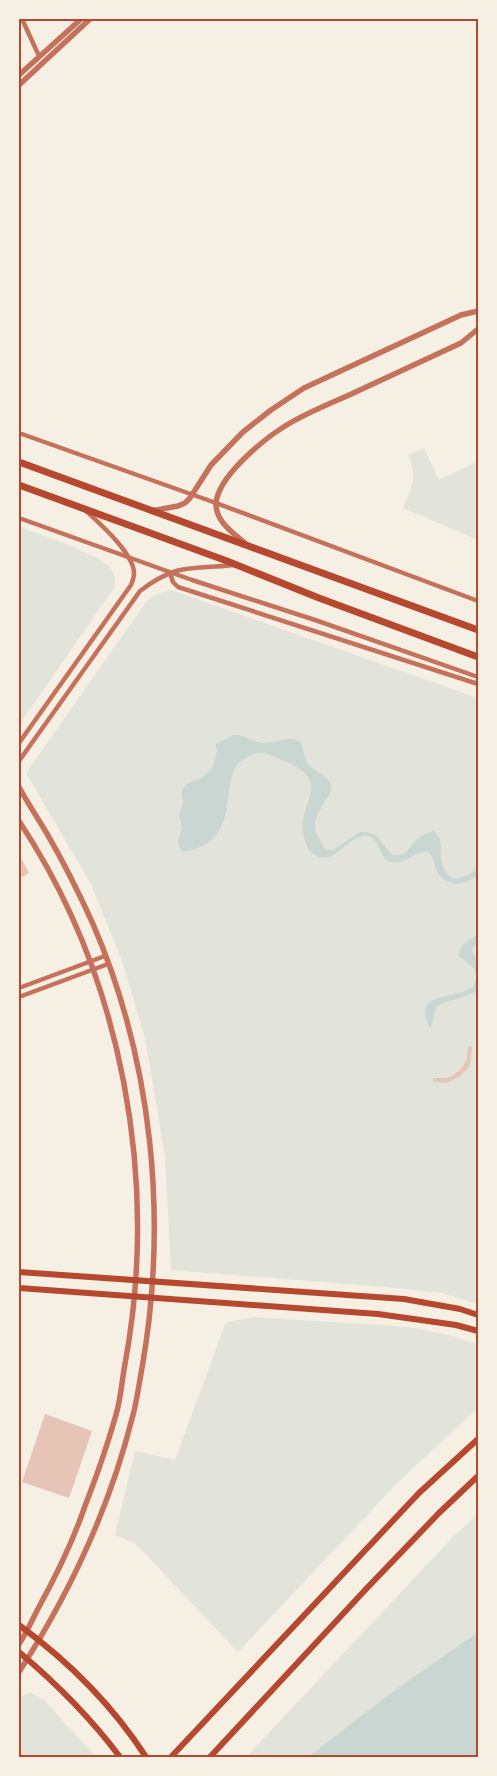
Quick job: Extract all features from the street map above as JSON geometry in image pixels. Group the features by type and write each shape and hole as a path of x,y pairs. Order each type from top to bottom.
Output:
{"highway":[{"path":"19,460 151,511 478,630"},
{"path":"19,485 478,657"}],"main road":[{"path":"19,1272 404,1299 460,1308 478,1315"},
{"path":"19,1288 401,1316 456,1325 478,1331"},
{"path":"171,1757 419,1493 478,1439"},
{"path":"210,1757 374,1581 478,1476"},
{"path":"19,1625 72,1669 106,1703 146,1757"},
{"path":"19,1652 57,1685 84,1712 120,1757"}],"street":[{"path":"22,19 39,56"},
{"path":"19,75 81,19"},
{"path":"19,84 90,19"},
{"path":"151,511 185,503 212,466 243,432 304,388 461,315 478,311"},
{"path":"249,546 224,524 219,517 216,503 219,492 226,481 255,448 286,425 461,343 478,329"},
{"path":"19,433 192,494 478,601"},
{"path":"19,743 130,585 134,575 128,557 111,535 82,508"},
{"path":"19,518 170,572 478,677"},
{"path":"19,761 140,591 170,572 184,568 236,565"},
{"path":"170,572 173,582 178,587 478,684"},
{"path":"19,788 58,852 93,925 126,1020 140,1076 147,1117 153,1174 155,1232 152,1298 145,1352 134,1414 116,1474 84,1556 59,1606 19,1672"},
{"path":"19,821 38,853 77,932 112,1031 130,1119 136,1175 138,1232 136,1280 128,1350 117,1410 99,1469 68,1549 19,1644"},
{"path":"19,988 105,956"},
{"path":"19,997 108,964"}],"shaded area":[{"path":"424,448 439,480 478,461 478,540 403,508 413,482 413,470 408,455"},
{"path":"19,526 103,561 113,571 115,582 114,588 19,725"},
{"path":"169,590 478,698 478,1304 442,1293 171,1270 165,1157 145,1038 122,961 91,884 26,773 146,602 153,596"},
{"path":"233,735 263,743 292,739 301,743 309,765 328,779 331,786 330,793 318,814 315,824 317,835 325,849 333,850 360,832 367,832 376,835 392,855 401,855 420,837 433,831 439,838 441,859 448,875 453,878 462,877 478,868 478,875 462,884 455,884 445,880 439,875 432,857 426,851 401,862 391,862 383,856 375,841 371,837 366,836 353,840 330,856 324,858 317,856 308,848 303,829 303,818 311,792 310,781 302,771 292,764 261,753 242,760 234,771 225,818 218,833 205,844 183,852 179,847 178,841 182,828 179,815 183,804 182,790 187,784 203,777 213,767 217,751 216,744"},
{"path":"478,935 478,943 473,947 472,952 478,960 478,990 438,1006 430,1028 425,1014 427,1005 433,1000 463,992 471,987 476,980 474,969 459,956 459,952 462,945"},
{"path":"254,1317 409,1327 448,1335 478,1344 478,1408 400,1480 238,1652 135,1543 115,1535 135,1451 175,1460 226,1322"},
{"path":"478,1514 478,1632 388,1695 308,1757 246,1757 454,1536"},
{"path":"478,1632 478,1757 308,1757 388,1695"},
{"path":"31,1693 44,1700 96,1757 19,1757 19,1699 25,1694"}],"building":[{"path":"19,854 29,873 19,879"},
{"path":"472,1046 469,1067 459,1077 447,1083 433,1082 433,1078 446,1078 461,1069 467,1059 468,1047"},
{"path":"45,1414 92,1431 69,1498 22,1482"}]}
